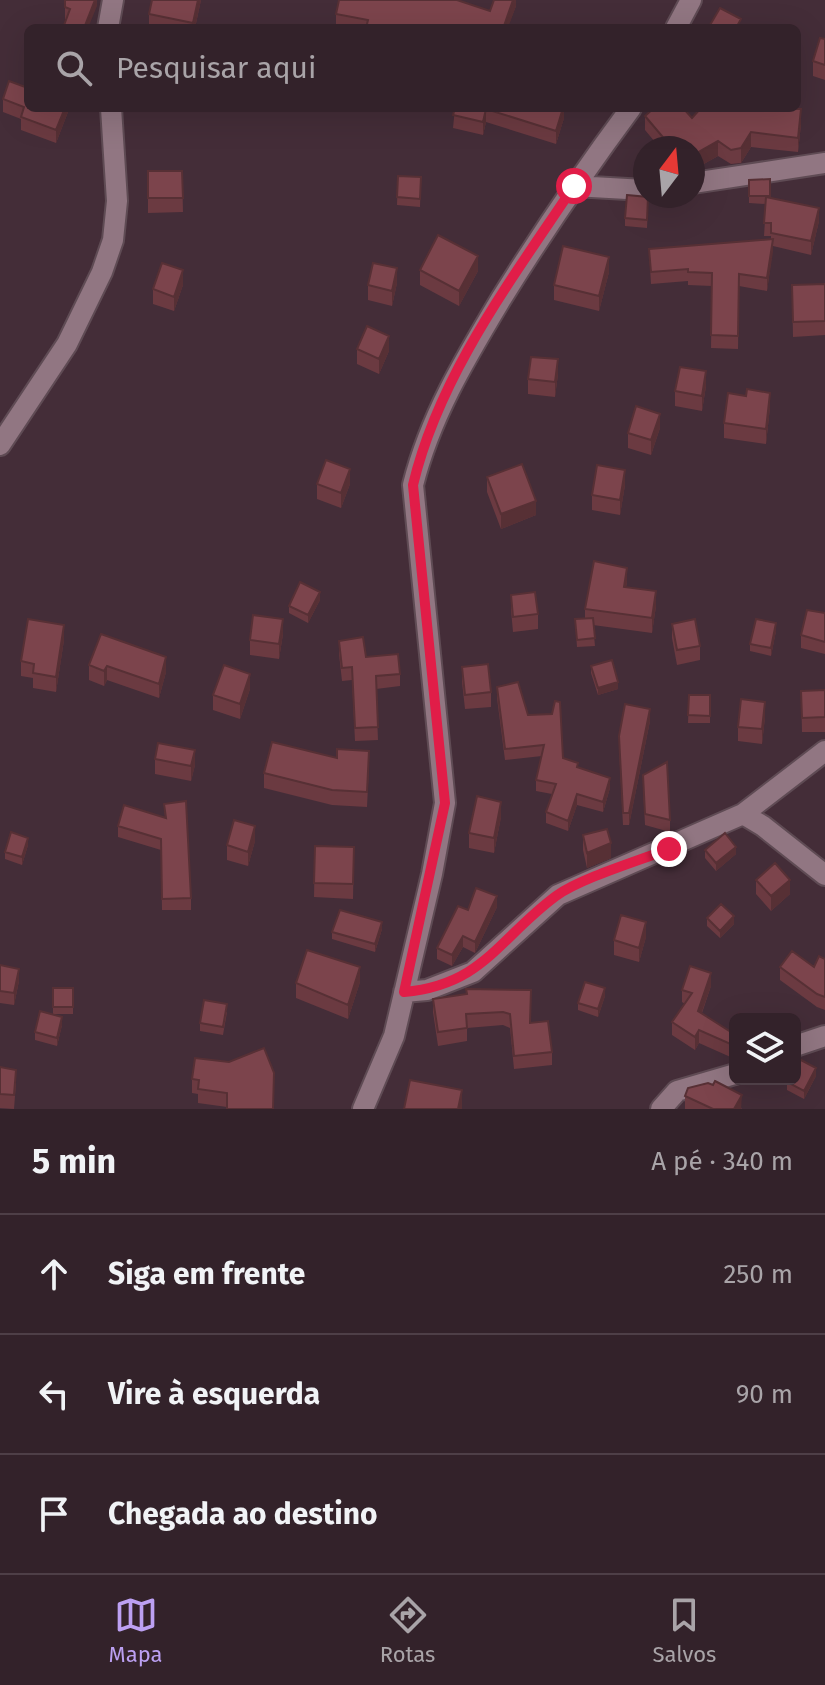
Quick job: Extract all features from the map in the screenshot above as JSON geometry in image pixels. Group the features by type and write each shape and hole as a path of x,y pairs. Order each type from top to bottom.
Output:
{"street":[{"path":"109,24 113,0"},
{"path":"678,24 691,0"},
{"path":"0,445 67,344 113,240 117,201 111,112"},
{"path":"363,1109 394,1036 445,803 413,485 420,455 453,378 574,186 628,112"},
{"path":"705,181 825,163"},
{"path":"574,186 633,189"},
{"path":"404,992 427,990 473,972 558,895 743,814 825,751"},
{"path":"743,814 825,875"},
{"path":"801,1044 825,1036"},
{"path":"661,1109 677,1091 729,1076"}],"building":[{"path":"65,0 95,0 86,24 64,24 70,9 65,7"},
{"path":"152,0 198,0 193,23 149,14"},
{"path":"339,0 457,0 490,11 494,0 513,0 505,24 367,24 368,20 336,14"},
{"path":"720,8 741,19 738,24 711,24"},
{"path":"820,38 825,39 825,65 813,61"},
{"path":"9,81 24,87 24,107 3,99"},
{"path":"24,107 24,112 63,112 56,130 21,117"},
{"path":"454,112 485,112 483,122 453,115"},
{"path":"496,112 562,112 556,131"},
{"path":"650,112 687,112 692,118 697,112 801,112 798,138 751,132 741,148 731,150 718,141 705,148 705,136 662,136 645,116"},
{"path":"148,171 182,171 183,198 148,198"},
{"path":"398,176 421,177 420,199 397,197"},
{"path":"770,179 770,196 749,196 749,180"},
{"path":"627,195 633,196 633,208 648,208 647,220 625,218"},
{"path":"766,197 819,208 811,241 771,233 771,223 764,223"},
{"path":"438,235 478,256 459,291 420,270"},
{"path":"773,239 767,278 739,274 738,336 711,335 712,273 688,272 688,269 651,272 649,249"},
{"path":"563,246 609,257 599,296 554,285"},
{"path":"162,263 183,270 174,297 153,289"},
{"path":"373,263 397,268 392,291 368,285"},
{"path":"825,284 825,321 793,322 792,285"},
{"path":"367,326 389,336 379,359 357,349"},
{"path":"531,357 558,359 555,382 528,379"},
{"path":"680,367 706,371 702,396 675,391"},
{"path":"747,389 770,393 766,429 724,423 728,393 746,396"},
{"path":"636,406 660,414 651,440 628,433"},
{"path":"326,460 350,469 341,493 317,484"},
{"path":"522,464 536,501 501,514 487,477"},
{"path":"597,465 625,470 620,500 592,495"},
{"path":"594,561 627,568 624,587 656,591 652,618 585,609"},
{"path":"300,582 320,592 308,615 289,606"},
{"path":"535,592 538,614 513,617 511,595"},
{"path":"807,610 825,613 825,642 801,635"},
{"path":"253,615 283,619 279,644 250,640"},
{"path":"593,618 595,638 577,640 575,619"},
{"path":"28,619 64,625 56,677 33,673 34,664 21,661"},
{"path":"695,619 700,646 677,650 672,624"},
{"path":"756,619 776,623 771,648 750,644"},
{"path":"101,634 166,657 159,684 107,666 104,671 89,665"},
{"path":"363,637 366,657 398,654 400,674 376,676 378,727 355,728 352,667 342,668 339,641"},
{"path":"612,660 618,682 598,688 591,666"},
{"path":"488,664 491,692 465,695 462,667"},
{"path":"224,665 250,674 240,704 213,695"},
{"path":"518,682 528,715 552,714 555,701 560,702 563,758 578,763 577,767 610,778 603,802 577,794 568,821 546,812 556,784 536,780 544,745 505,749 497,687"},
{"path":"825,690 825,717 802,718 801,691"},
{"path":"689,695 710,695 710,716 688,715"},
{"path":"741,699 765,702 762,729 738,727"},
{"path":"625,704 650,709 629,813 623,813 619,736"},
{"path":"272,742 337,758 337,749 369,751 367,792 332,790 264,773"},
{"path":"158,743 195,750 191,766 155,759"},
{"path":"667,762 670,820 645,814 643,775"},
{"path":"477,796 501,802 494,838 469,833"},
{"path":"186,801 191,898 162,899 161,839 118,826 124,805 166,818 164,804"},
{"path":"234,820 255,826 248,852 227,845"},
{"path":"607,829 611,843 587,853 583,835"},
{"path":"11,832 28,838 22,857 5,852"},
{"path":"725,833 736,847 716,863 705,850"},
{"path":"315,846 354,847 353,884 314,883"},
{"path":"775,863 790,880 771,896 756,880"},
{"path":"476,888 497,896 475,942 463,936 452,955 437,948 458,906 468,910"},
{"path":"721,904 734,916 720,931 707,918"},
{"path":"340,910 382,922 375,944 332,932"},
{"path":"621,915 646,922 639,948 614,940"},
{"path":"307,950 360,967 348,1005 296,983"},
{"path":"792,951 814,967 819,956 825,959 825,997 780,967"},
{"path":"0,965 19,969 14,993 0,991"},
{"path":"690,966 711,973 698,1011 729,1031 729,1043 699,1030 695,1037 672,1022 692,993 682,990"},
{"path":"585,982 605,988 598,1009 578,1003"},
{"path":"53,988 73,988 73,1007 53,1007"},
{"path":"466,989 531,990 530,1023 548,1021 552,1052 514,1056 510,1014 503,1012 466,1014 467,1028 438,1032 433,999 467,994"},
{"path":"204,1000 227,1004 223,1027 200,1023"},
{"path":"40,1011 62,1017 57,1038 35,1032"},
{"path":"264,1048 274,1073 273,1109 227,1109 227,1093 198,1089 199,1080 192,1079 195,1058 229,1062"},
{"path":"801,1060 816,1068 804,1091 793,1085 801,1085"},
{"path":"0,1067 16,1070 14,1095 0,1094"},
{"path":"410,1080 462,1090 458,1109 404,1109"},
{"path":"715,1081 742,1095 734,1109 713,1109 685,1096 688,1088 708,1083 713,1085"}],"route":[{"path":"574,186 453,378 420,455 413,485 445,803 404,992 427,990 473,972 558,895 669,849"}]}
